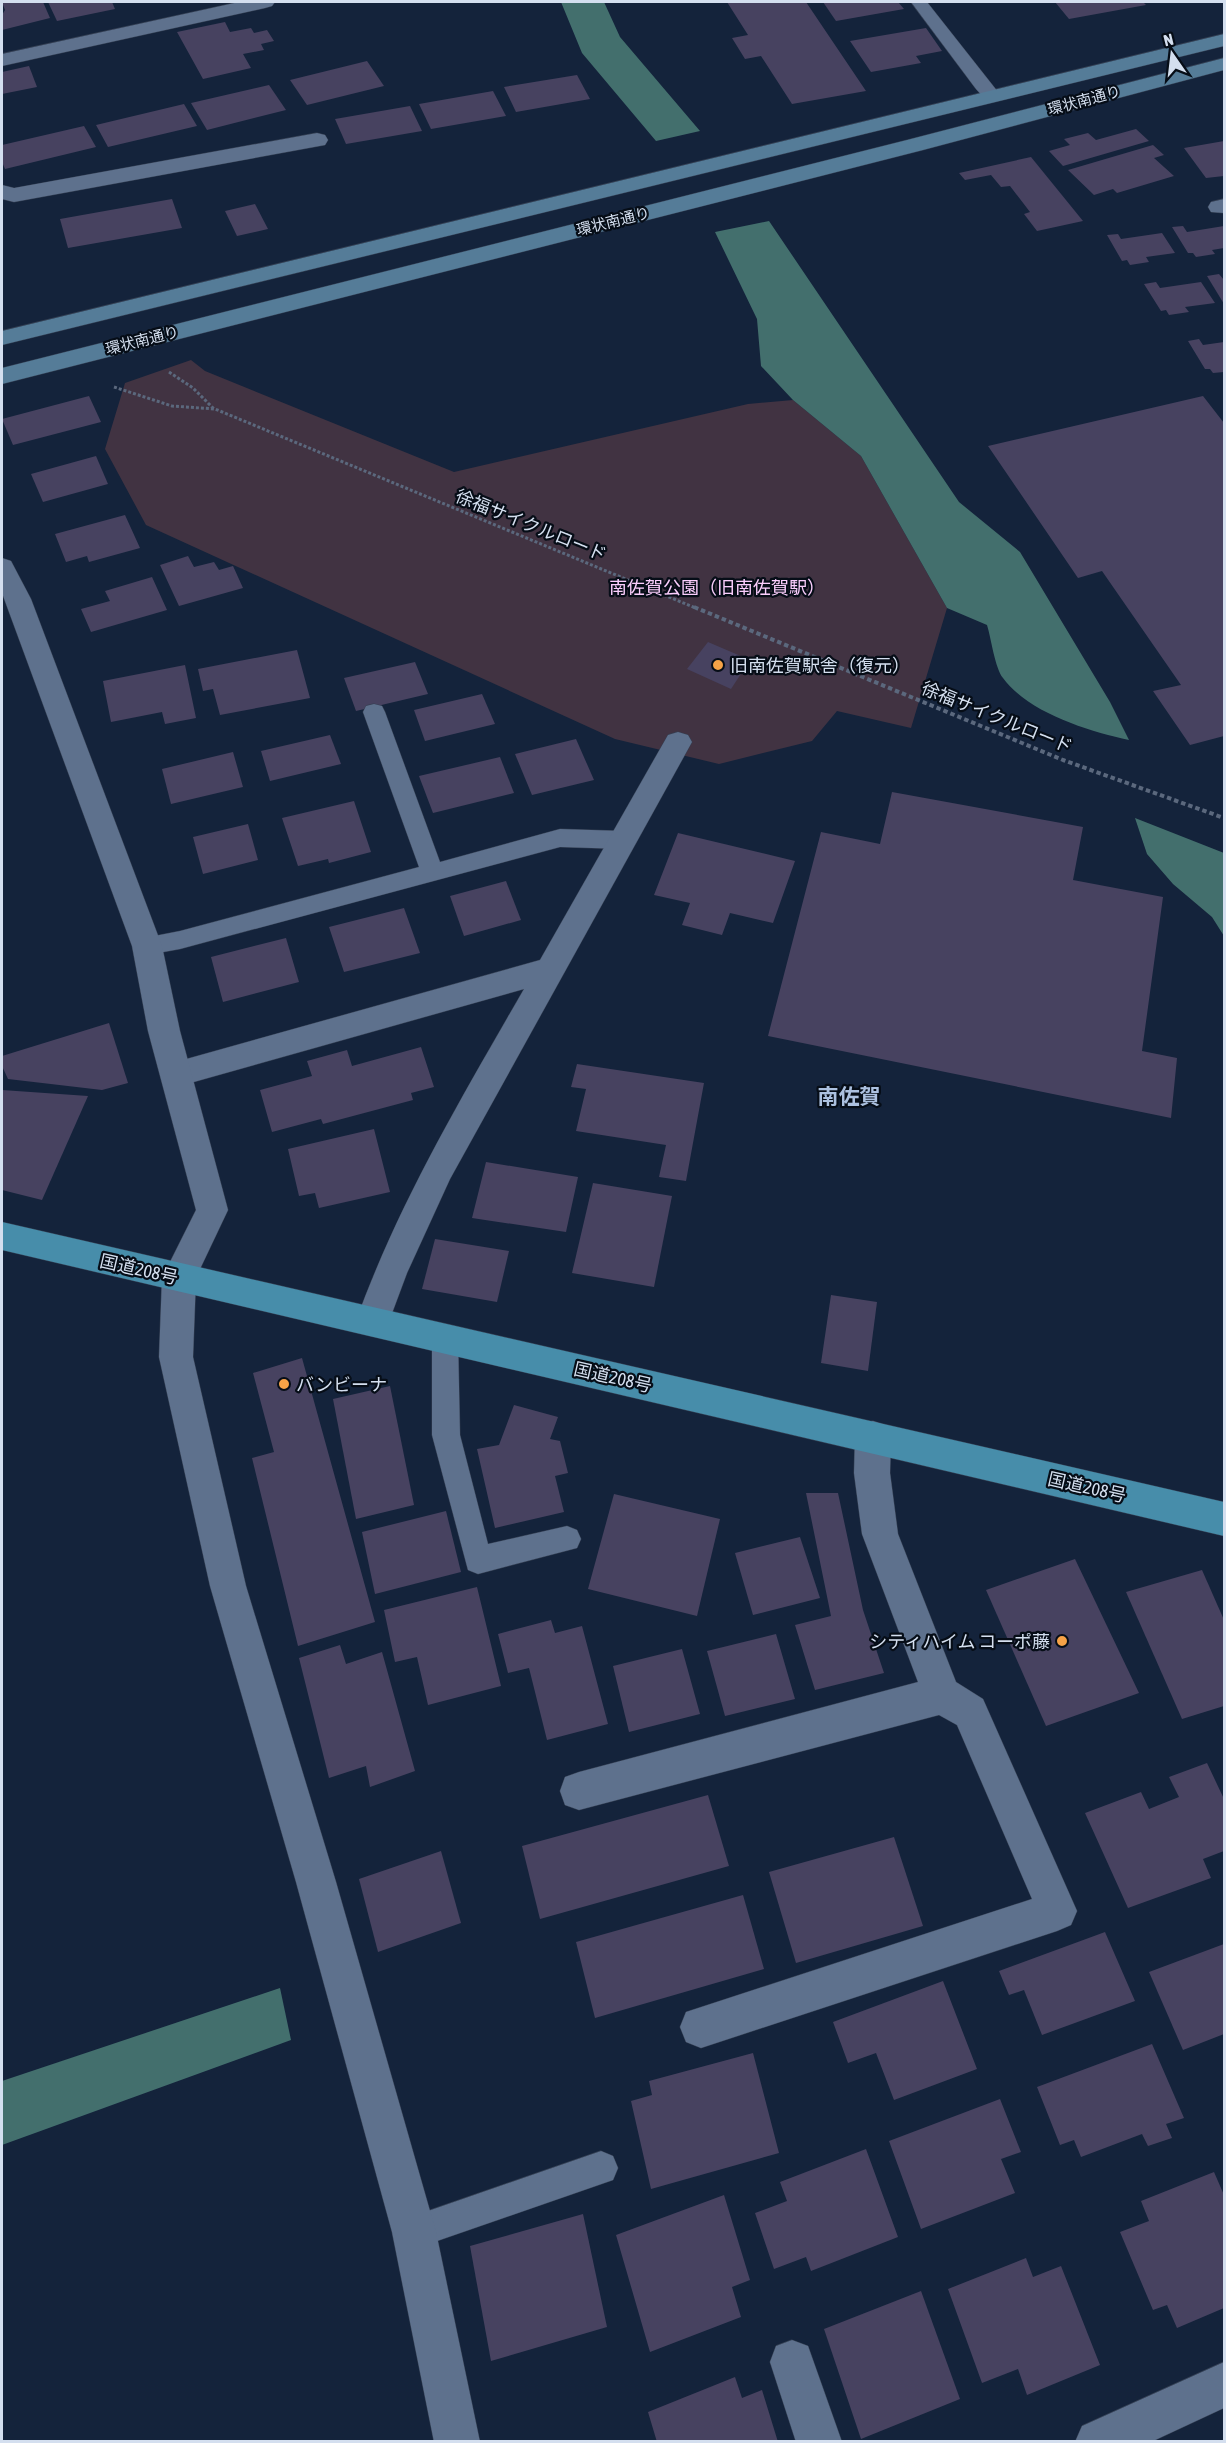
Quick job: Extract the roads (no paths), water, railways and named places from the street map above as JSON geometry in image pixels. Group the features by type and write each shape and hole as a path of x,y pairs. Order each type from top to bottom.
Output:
{"highway":[{"name":"国道208号","path":"2,1236 1224,1519"}],"main road":[{"name":"環状南通り","path":"2,338 1224,40"},
{"name":"環状南通り","path":"2,376 903,148 1224,64"}],"street":[{"path":"2,60 265,2"},
{"path":"2,192 14,195 317,140"},
{"path":"2,567 18,599 147,946 164,1031 212,1210 179,1278 176,1357 228,1586 316,1882 414,2232 457,2442"},
{"path":"373,1321 390,1273 437,1172 678,742"},
{"path":"176,1074 549,970"},
{"path":"701,2027 1057,1911 970,1712 942,1695 880,1534 872,1473 873,1437"},
{"path":"579,1791 942,1695"},
{"path":"792,2362 819,2442"},
{"path":"1098,2442 1224,2385"}],"lane":[{"path":"919,2 992,96"},
{"path":"374,712 432,872"},
{"path":"147,946 180,940 560,838 623,840"},
{"path":"446,1338 446,1435 478,1560 567,1539"},
{"path":"414,2232 601,2168"}],"place":[{"name":"旧南佐賀駅舎（復元）","path":"718,665"},
{"name":"バンビーナ","path":"284,1384"},
{"name":"シティハイム コーポ藤","path":"1062,1641"}],"district":[{"name":"南佐賀","path":"849,1096"}],"park label":[{"name":"南佐賀公園（旧南佐賀駅）","path":"717,587"}]}
